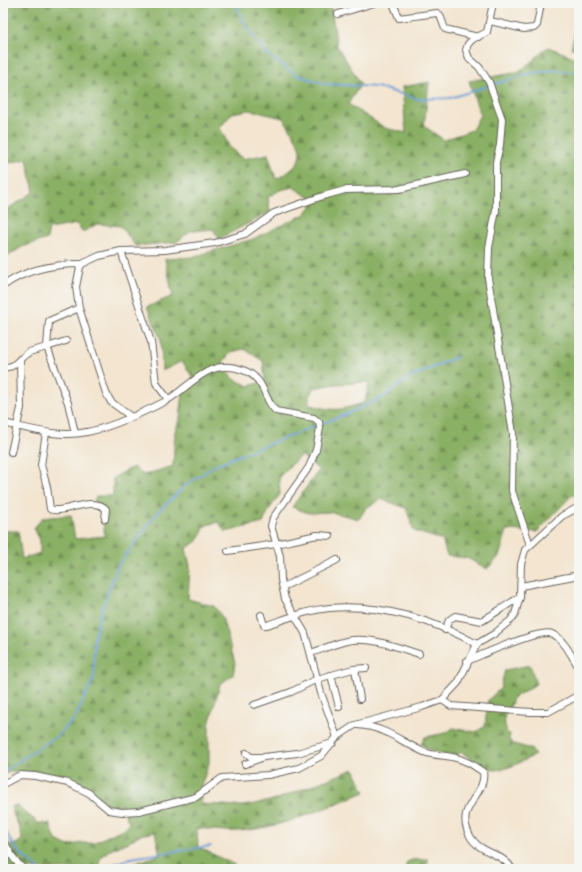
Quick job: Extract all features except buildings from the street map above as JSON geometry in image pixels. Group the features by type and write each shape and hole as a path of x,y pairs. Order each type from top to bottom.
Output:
{"street":[{"path":"338,14 374,3"},
{"path":"393,3 399,18 439,14 445,29 478,37"},
{"path":"493,3 487,32 468,44 466,53 490,85 502,119 500,145 496,162 496,210 489,248 488,278 513,433 512,492 530,545"},
{"path":"490,21 524,28 534,28 537,25 541,3"},
{"path":"3,286 18,276 46,267 82,264 99,256 121,251 165,250 215,243 245,234 274,213 345,190 399,189 465,174"},
{"path":"121,251 151,342 156,383 168,399"},
{"path":"82,264 76,287 79,308 106,393 112,402 130,416"},
{"path":"75,433 68,403 47,347 49,321 79,308"},
{"path":"3,368 12,366 29,352 66,341"},
{"path":"11,452 21,408 22,394 20,359"},
{"path":"3,423 46,433 87,432 146,411 168,399 206,371 226,367 243,369 253,375 261,384 276,411 314,418 319,425 316,450 309,467 273,518 271,526 281,560 285,599 305,633 317,679 336,740"},
{"path":"46,433 41,465 47,487 50,509 54,511 61,510 77,504 100,505 106,509 105,518"},
{"path":"3,784 20,775 35,776 68,783 88,793 109,810 122,812 139,811 196,797 222,778 268,775 291,771 321,756 336,740 355,725 422,707 442,700 458,683 467,661 477,644 494,634 511,620 519,605 521,564 525,550 562,516 579,507"},
{"path":"228,551 276,544 317,535 330,536"},
{"path":"283,587 337,560"},
{"path":"521,586 579,575"},
{"path":"445,630 449,620 455,616 482,621 520,597"},
{"path":"261,615 264,625 294,616 330,608 382,611 404,614 477,644"},
{"path":"467,661 511,643 545,632 556,636 568,650 579,668"},
{"path":"311,653 348,641 365,640 386,643 419,654"},
{"path":"254,705 291,692 317,679 355,669 366,668"},
{"path":"355,669 360,699"},
{"path":"331,675 339,707"},
{"path":"442,700 451,706 542,712 559,707 579,695"},
{"path":"355,725 369,726 394,734 424,752 437,756 460,759 483,772 484,779 468,808 465,818 466,827 472,842 507,862 512,869"},
{"path":"246,754 251,757 264,757 297,754 336,740"},
{"path":"245,764 264,757"},
{"path":"3,840 14,859 23,869"}],"green space":[{"path":"3,3 240,3 257,8 273,3 330,3 337,46 361,84 348,104 385,128 406,133 402,87 429,82 424,126 444,140 472,130 480,115 469,81 519,72 548,47 579,59 579,495 571,496 537,532 507,530 499,557 487,569 467,558 447,556 442,540 414,531 406,508 381,499 366,508 359,519 331,512 308,513 292,507 319,470 301,455 279,477 280,494 269,510 263,523 225,532 219,522 206,525 198,540 186,549 190,566 188,599 214,606 222,617 235,663 233,675 220,684 209,725 209,763 201,786 201,804 243,806 275,800 354,769 365,792 302,817 270,826 232,831 197,828 198,847 235,865 234,869 118,869 160,855 155,832 139,835 129,842 108,851 100,859 99,865 103,869 6,869 3,863 3,849 18,843 22,839 22,834 12,811 12,806 18,806 38,823 50,824 56,840 68,846 81,843 93,843 125,828 129,823 123,809 106,804 84,788 68,780 36,772 12,772 3,775 3,531 18,531 22,559 40,553 40,540 34,528 42,518 71,515 75,539 105,536 101,506 93,505 96,496 113,496 113,478 133,467 144,475 173,466 175,431 180,418 183,393 195,381 182,361 162,371 161,340 147,307 173,296 165,259 192,257 253,239 305,214 315,201 293,187 280,190 268,197 270,212 219,239 213,229 190,231 177,242 135,246 121,226 97,224 83,232 77,224 49,229 47,239 22,247 3,259 3,210 4,211 34,192 27,159 3,164","holes":["249,110 283,118 297,141 300,154 299,160 291,170 276,179 268,154 243,159 230,148 220,128 232,113","244,349 263,361 265,381 249,386 232,378 223,362 231,352","369,382 365,402 342,409 331,409 308,404 313,388 336,384"]},
{"path":"578,19 579,49 571,48"},
{"path":"530,665 536,684 513,698 504,720 507,733 510,734 509,740 514,744 531,749 535,755 509,767 494,770 481,766 460,752 457,757 433,752 421,744 425,737 446,733 453,728 476,732 485,726 488,700 500,689 505,670"},
{"path":"428,859 427,869 405,869 407,862 412,860"}],"waterway":[{"path":"235,3 245,24 265,53 296,75 326,84 377,87 418,99 450,98 527,74 554,70 579,73"},
{"path":"3,772 58,735 75,718 94,678 94,641 99,617 118,565 157,513 186,485 217,464 344,415 382,398 409,378 457,357"},
{"path":"3,824 9,838 17,850 39,869"},
{"path":"101,869 131,858 211,846"}]}
